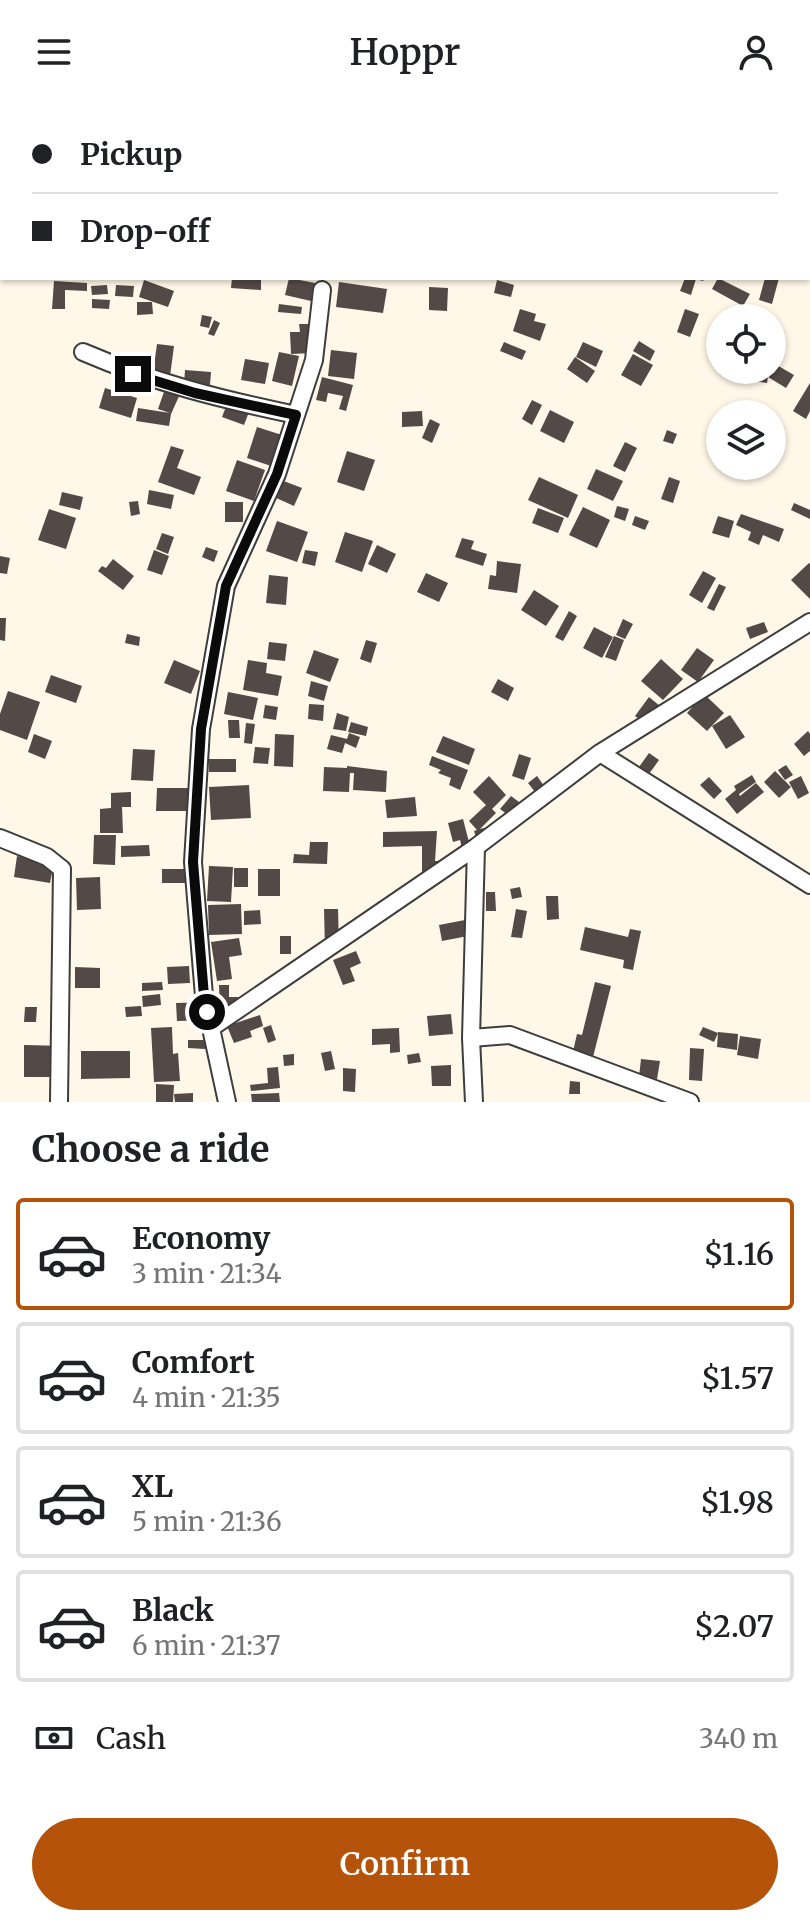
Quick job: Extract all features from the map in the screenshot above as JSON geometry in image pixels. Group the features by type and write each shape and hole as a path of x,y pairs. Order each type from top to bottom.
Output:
{"street":[{"path":"227,1102 204,996 193,862 201,729 226,586 277,474 314,360 322,290"},
{"path":"83,352 133,374 195,393 296,415"},
{"path":"211,1028 476,847 600,753 810,622"},
{"path":"600,753 810,885"},
{"path":"0,838 47,857 62,869 59,1102"},
{"path":"474,1102 471,1038 476,847"},
{"path":"471,1038 510,1035 690,1102"}],"building":[{"path":"144,280 174,291 168,307 139,297"},
{"path":"232,280 261,280 261,290 231,288"},
{"path":"289,280 315,283 311,301 285,295"},
{"path":"497,280 514,285 511,297 494,293"},
{"path":"684,280 696,280 691,295 680,291"},
{"path":"717,280 750,294 744,304 712,289"},
{"path":"764,280 778,280 772,304 759,300"},
{"path":"54,281 87,283 87,291 65,290 65,309 52,309"},
{"path":"339,282 387,289 383,313 336,307"},
{"path":"107,285 108,294 92,295 91,286"},
{"path":"116,285 134,286 133,297 115,296"},
{"path":"429,287 448,288 447,311 429,310"},
{"path":"92,299 110,300 109,309 92,308"},
{"path":"137,302 152,302 153,314 137,315"},
{"path":"279,304 302,307 301,314 278,312"},
{"path":"520,309 536,314 534,321 546,324 540,341 513,331"},
{"path":"685,309 699,314 690,337 677,332"},
{"path":"202,315 212,317 209,328 200,326"},
{"path":"214,320 220,323 214,336 208,334"},
{"path":"299,324 312,324 313,353 291,354 290,332 300,332"},
{"path":"639,341 655,351 650,361 633,351"},
{"path":"504,342 526,351 522,360 500,351"},
{"path":"583,342 603,351 596,367 576,357"},
{"path":"157,344 174,346 170,376 153,373"},
{"path":"331,350 357,353 354,379 328,376"},
{"path":"279,352 299,356 292,386 272,381"},
{"path":"633,354 653,365 641,386 621,375"},
{"path":"575,357 595,371 587,383 567,369"},
{"path":"245,359 269,363 265,384 241,380"},
{"path":"185,370 211,372 210,385 184,384"},
{"path":"786,370 794,375 786,388 779,384 786,384"},
{"path":"119,373 133,377 130,390 115,386"},
{"path":"322,377 353,385 346,411 339,409 343,396 328,393 326,402 316,400"},
{"path":"810,383 810,411 806,419 793,411"},
{"path":"105,388 137,398 131,418 99,408"},
{"path":"165,389 180,394 169,426 136,421 138,408 170,413 158,409"},
{"path":"532,400 542,405 532,425 522,419"},
{"path":"227,404 249,412 244,425 222,417"},
{"path":"550,410 574,422 564,443 540,431"},
{"path":"422,411 423,426 402,427 402,412"},
{"path":"430,419 440,424 432,443 422,438"},
{"path":"257,427 285,436 274,467 247,458"},
{"path":"667,430 677,434 673,444 663,441"},
{"path":"625,442 637,448 625,472 613,466"},
{"path":"171,446 184,450 177,468 201,477 194,495 158,482"},
{"path":"347,451 375,460 364,491 337,482"},
{"path":"237,460 265,470 254,501 226,491"},
{"path":"596,469 623,481 613,501 587,489"},
{"path":"539,477 578,495 568,518 528,500"},
{"path":"669,477 680,481 673,503 661,499"},
{"path":"281,480 302,488 294,506 274,497"},
{"path":"149,490 174,495 171,509 147,504"},
{"path":"62,492 83,497 80,510 59,505"},
{"path":"138,501 140,514 131,516 129,502"},
{"path":"225,502 243,502 243,522 225,522"},
{"path":"794,503 810,510 810,519 791,510"},
{"path":"617,506 629,509 625,521 614,517"},
{"path":"583,507 610,520 597,548 569,535"},
{"path":"538,508 564,518 558,533 532,523"},
{"path":"49,509 76,518 66,549 38,540"},
{"path":"741,514 784,529 779,542 763,535 759,545 748,540 751,532 736,525"},
{"path":"635,516 649,521 645,530 632,525"},
{"path":"718,516 734,521 729,538 712,533"},
{"path":"277,521 308,532 297,562 266,551"},
{"path":"345,532 373,541 362,572 335,562"},
{"path":"162,533 174,537 168,554 156,549"},
{"path":"462,538 474,541 471,549 487,554 483,566 455,557"},
{"path":"377,545 396,554 387,573 368,564"},
{"path":"206,547 218,551 214,562 202,557"},
{"path":"154,550 169,556 162,575 147,570"},
{"path":"305,550 318,552 315,566 302,563"},
{"path":"0,556 10,558 7,574 0,573"},
{"path":"113,559 134,576 123,590 98,571 102,566 106,568"},
{"path":"497,561 521,564 517,593 488,589 490,575 496,576"},
{"path":"810,564 810,599 791,580"},
{"path":"703,571 716,578 702,603 689,595"},
{"path":"426,573 448,583 439,602 417,592"},
{"path":"269,575 288,577 286,605 266,603"},
{"path":"719,584 726,587 714,611 707,608"},
{"path":"534,590 559,606 546,626 521,610"},
{"path":"569,611 577,616 563,641 555,637"},
{"path":"0,618 6,618 5,641 0,640"},
{"path":"623,619 633,624 625,639 616,635"},
{"path":"764,622 768,632 750,639 746,628"},
{"path":"594,627 613,637 602,658 583,648"},
{"path":"127,634 140,637 139,646 125,643"},
{"path":"614,636 624,640 616,661 605,657"},
{"path":"366,640 377,643 371,663 360,659"},
{"path":"269,642 287,644 285,661 267,659"},
{"path":"697,648 714,660 698,682 681,670"},
{"path":"314,650 339,659 330,682 306,673"},
{"path":"661,659 683,679 663,700 641,681"},
{"path":"174,660 200,671 191,694 164,683"},
{"path":"248,660 267,663 266,673 282,676 278,696 243,690"},
{"path":"51,675 82,686 76,703 45,692"},
{"path":"498,679 514,688 508,701 491,692"},
{"path":"311,681 328,686 324,701 308,696"},
{"path":"8,691 40,702 27,740 0,730 0,714"},
{"path":"228,692 258,698 253,720 224,714"},
{"path":"704,694 724,713 707,731 687,713"},
{"path":"649,697 660,706 646,724 635,716"},
{"path":"309,704 324,705 323,721 308,719"},
{"path":"265,705 278,707 276,720 263,718"},
{"path":"337,713 349,717 346,731 333,729"},
{"path":"730,715 745,737 726,749 712,726"},
{"path":"228,720 239,720 240,738 229,738"},
{"path":"351,722 368,727 366,736 348,732"},
{"path":"246,723 255,724 252,744 244,743"},
{"path":"808,731 810,751 804,756 794,744"},
{"path":"349,733 360,737 356,748 345,743 342,753 327,749 331,735 347,739"},
{"path":"34,734 52,741 45,759 28,752"},
{"path":"275,734 294,735 293,767 274,766"},
{"path":"443,736 475,749 469,765 436,752"},
{"path":"255,747 270,748 268,764 253,763"},
{"path":"133,749 155,750 153,781 131,780"},
{"path":"649,753 659,760 649,774 639,767"},
{"path":"519,754 531,758 524,780 512,776"},
{"path":"432,756 468,770 460,790 449,785 451,778 429,765"},
{"path":"209,759 236,759 236,772 209,772"},
{"path":"786,765 793,775 785,780 778,770"},
{"path":"347,766 387,771 386,792 353,790 354,773 350,773 349,792 323,791 324,767"},
{"path":"775,771 791,787 779,798 764,782"},
{"path":"752,775 756,782 740,796 756,783 764,792 737,814 725,799 736,790 734,786"},
{"path":"489,776 506,795 492,809 496,813 480,829 484,828 487,836 477,840 474,831 477,830 469,821 486,805 473,792"},
{"path":"537,776 547,790 539,797 528,783"},
{"path":"801,776 809,793 798,799 789,782"},
{"path":"709,777 722,791 714,799 700,785"},
{"path":"249,785 251,818 211,820 209,787"},
{"path":"157,788 193,788 193,811 156,811"},
{"path":"131,792 131,807 122,807 123,833 100,833 100,809 111,808 111,793"},
{"path":"511,796 519,802 508,815 500,809"},
{"path":"415,797 417,816 387,818 385,800"},
{"path":"463,819 471,850 463,852 460,840 453,842 448,823"},
{"path":"437,831 435,861 444,861 422,874 422,846 383,847 383,832"},
{"path":"94,835 116,835 115,865 93,864"},
{"path":"310,842 328,842 327,864 293,863 294,854 309,855"},
{"path":"149,845 150,856 121,857 121,846"},
{"path":"17,856 54,862 50,883 14,877"},
{"path":"209,866 233,867 231,902 207,901"},
{"path":"234,868 248,868 248,887 234,887"},
{"path":"162,869 189,869 189,883 162,883"},
{"path":"258,869 280,869 280,896 258,896"},
{"path":"100,877 101,909 77,910 76,878"},
{"path":"520,887 522,897 512,899 510,889"},
{"path":"486,892 495,892 496,911 486,911"},
{"path":"546,896 558,896 559,919 547,920"},
{"path":"241,904 242,934 209,935 208,905"},
{"path":"324,909 338,909 339,948 325,948"},
{"path":"516,909 527,911 522,938 511,937"},
{"path":"260,910 261,924 244,925 244,911"},
{"path":"465,920 468,936 442,941 439,925"},
{"path":"585,927 628,937 630,929 641,931 633,970 623,968 624,960 580,950"},
{"path":"280,936 291,936 291,954 280,954"},
{"path":"239,938 242,955 229,957 232,979 217,981 211,942"},
{"path":"356,951 361,963 350,968 355,981 343,985 333,960"},
{"path":"189,966 190,983 168,984 167,967"},
{"path":"75,967 100,968 100,988 75,988"},
{"path":"162,982 163,990 142,991 142,983"},
{"path":"595,982 611,986 592,1061 572,1056 577,1034 582,1035"},
{"path":"219,985 229,985 229,997 238,997 238,1011 220,1012"},
{"path":"160,994 161,1005 143,1007 142,996"},
{"path":"211,1002 211,1020 177,1021 176,1003"},
{"path":"141,1006 142,1016 126,1017 125,1007"},
{"path":"25,1007 37,1007 36,1022 24,1022"},
{"path":"451,1014 453,1034 429,1036 427,1016"},
{"path":"260,1015 263,1026 250,1031 252,1037 234,1043 227,1026"},
{"path":"271,1025 276,1040 268,1043 263,1028"},
{"path":"172,1027 173,1054 178,1053 180,1081 154,1082 151,1028"},
{"path":"703,1027 718,1033 714,1042 699,1035"},
{"path":"399,1028 400,1052 390,1053 390,1044 372,1045 372,1029"},
{"path":"718,1032 738,1034 737,1050 717,1047"},
{"path":"740,1036 761,1039 758,1059 737,1055"},
{"path":"188,1040 205,1040 205,1049 188,1048"},
{"path":"24,1045 67,1046 66,1077 24,1077"},
{"path":"690,1048 704,1049 702,1081 689,1080"},
{"path":"81,1051 130,1051 130,1078 81,1079"},
{"path":"331,1051 335,1069 325,1071 321,1053"},
{"path":"419,1053 421,1062 408,1064 407,1055"},
{"path":"294,1054 294,1065 284,1066 283,1055"},
{"path":"641,1059 660,1061 657,1079 639,1077"},
{"path":"451,1065 451,1086 432,1086 431,1066"},
{"path":"278,1067 280,1088 251,1091 250,1085 268,1083 267,1068"},
{"path":"343,1068 356,1069 355,1092 343,1091"},
{"path":"570,1081 580,1082 580,1094 569,1094"},
{"path":"156,1084 174,1085 173,1102 156,1102"},
{"path":"193,1093 193,1102 175,1102 174,1094"},
{"path":"279,1093 280,1102 252,1102 251,1094"}],"route":[{"path":"133,374 195,393 296,415 277,474 226,586 201,729 193,862 207,1012"}]}
